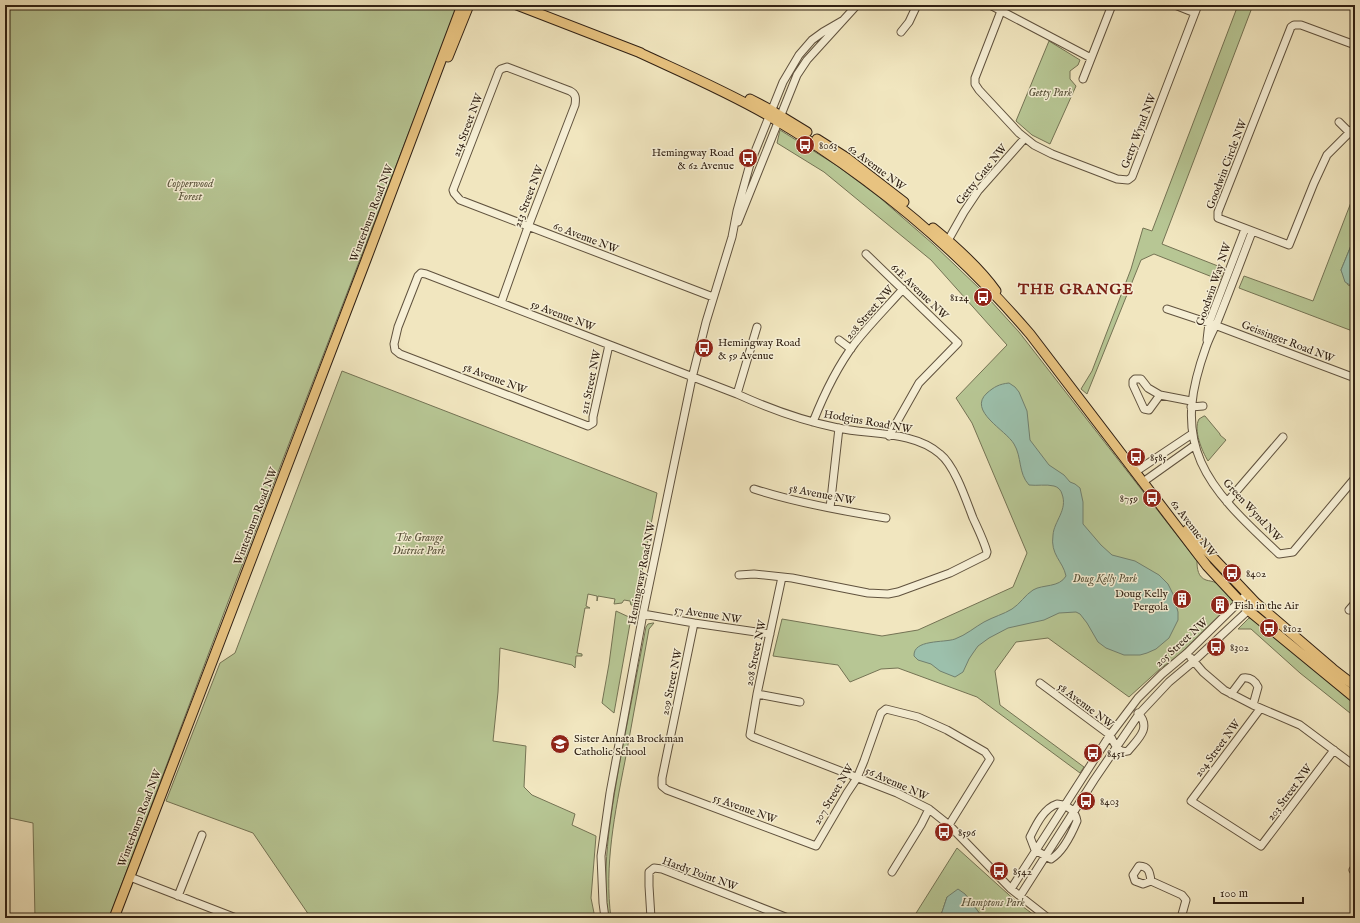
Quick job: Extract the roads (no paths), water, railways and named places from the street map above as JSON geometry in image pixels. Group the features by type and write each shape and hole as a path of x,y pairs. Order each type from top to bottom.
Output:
{"main road":[{"name":"Winterburn Road NW","path":"114,918 462,5"},
{"name":"Winterburn Road NW","path":"418,122 434,89 469,5"},
{"name":"62 Avenue NW","path":"520,6 636,51 770,113 843,163 946,243 988,280 1009,310 1030,334 1207,566 1248,610 1355,698"},
{"name":"62 Avenue NW","path":"1158,500 1256,603 1332,669 1355,686"}],"street":[{"name":"Hemingway Road NW","path":"605,918 602,903 601,856 610,793 644,614 692,378 714,296 732,237 797,75 807,60 857,5"},
{"path":"901,32 909,22 917,5"},
{"path":"990,5 1091,58"},
{"path":"1083,78 1112,5"},
{"path":"1175,5 1195,12"},
{"name":"Getty Wynd NW","path":"1025,138 1034,145 1052,154 1117,179 1128,180 1132,177 1198,5"},
{"path":"1001,11 975,78 975,84 1025,138"},
{"name":"Hemingway Road NW","path":"732,237 737,210 750,164 783,82 799,55 812,40 842,21"},
{"name":"Goodwin Circle NW","path":"1352,129 1327,155 1311,189 1289,245 1218,218 1218,212 1291,27 1301,24 1355,45"},
{"name":"213 Street NW","path":"501,303 528,226 575,105 576,98 570,91 507,67 504,68"},
{"name":"214 Street NW","path":"454,193 453,190 500,71 504,68"},
{"path":"1339,122 1352,129"},
{"name":"Getty Gate NW","path":"946,243 978,191 1025,138"},
{"name":"60 Avenue NW","path":"454,193 460,200 714,296"},
{"name":"Goodwin Way NW","path":"1195,444 1192,434 1191,404 1196,380 1212,324 1244,229"},
{"name":"Goodwin Way NW","path":"1212,324 1252,232"},
{"name":"61E Avenue NW","path":"866,254 958,343 919,383 889,436"},
{"name":"59 Avenue NW","path":"394,344 398,327 418,276 421,273 692,378"},
{"name":"208 Street NW","path":"813,422 830,383 851,349 903,289"},
{"name":"Geissinger Road NW","path":"1167,309 1212,324 1355,378"},
{"path":"737,394 757,327"},
{"name":"208 Street NW","path":"839,340 851,349"},
{"name":"58 Avenue NW","path":"394,344 395,350 400,354 588,426 593,423"},
{"name":"211 Street NW","path":"593,423 593,417 609,345"},
{"name":"Hodgins Road NW","path":"692,378 737,394 769,408 813,422 839,428 907,438 924,443 947,460 956,477 986,549 986,555 950,573 905,590 888,594 868,593 782,577 754,574 739,575"},
{"path":"1160,395 1203,406"},
{"path":"830,508 839,428"},
{"path":"1135,472 1192,434"},
{"path":"1227,502 1283,437"},
{"path":"1143,482 1195,444"},
{"name":"Green Wynd NW","path":"1195,444 1201,462 1213,483 1227,502 1279,554 1293,552 1355,478"},
{"name":"58 Avenue NW","path":"754,489 776,496 830,508 886,518"},
{"name":"208 Street NW","path":"750,734 782,577"},
{"name":"205 Street NW","path":"1011,889 1110,735 1131,707 1162,674 1247,594"},
{"name":"205 Street NW","path":"1020,896 1116,747 1140,714 1169,682 1194,661 1256,603"},
{"path":"1349,610 1355,603"},
{"name":"57 Avenue NW","path":"644,614 770,634"},
{"name":"209 Street NW","path":"667,790 662,786 662,778 694,623"},
{"path":"1186,653 1215,683 1231,694 1260,709 1300,726 1355,766"},
{"path":"1231,694 1243,678 1247,677 1252,679 1258,687 1252,705"},
{"name":"58 Avenue NW","path":"1040,683 1110,735 1116,747"},
{"path":"757,694 800,702"},
{"path":"1116,747 1122,752 1128,751 1144,731 1144,725 1140,714 1131,707"},
{"name":"207 Street NW","path":"816,846 857,778 881,713 886,709 918,717 947,730 985,752 990,759 949,826"},
{"name":"204 Street NW","path":"1260,709 1191,801 1261,846"},
{"name":"56 Avenue NW","path":"750,734 753,738 897,793 929,809 949,826 1011,889 1048,918"},
{"name":"203 Street NW","path":"1261,846 1334,750"},
{"name":"55 Avenue NW","path":"667,790 816,846"},
{"path":"1045,856 1035,850 1030,837 1049,806 1057,804 1064,805 1074,811"},
{"path":"892,872 921,825 929,809"},
{"path":"178,896 202,835"},
{"name":"Hardy Point NW","path":"651,918 649,872 654,868 670,872 788,918"},
{"path":"130,877 236,918"},
{"path":"1152,881 1182,895 1186,900 1181,918"}],"place":[{"name":"8063","path":"805,145"},
{"name":"Hemingway Road & 62 Avenue","path":"748,158"},
{"name":"8124","path":"983,297"},
{"name":"Hemingway Road & 59 Avenue","path":"704,348"},
{"name":"8585","path":"1136,457"},
{"name":"8759","path":"1152,498"},
{"name":"8402","path":"1232,573"},
{"name":"Doug Kelly Pergola","path":"1182,599"},
{"name":"Fish in the Air","path":"1220,605"},
{"name":"8102","path":"1269,628"},
{"name":"8302","path":"1216,647"},
{"name":"Sister Annata Brockman Catholic School","path":"560,744"},
{"name":"8451","path":"1093,753"},
{"name":"8403","path":"1086,801"},
{"name":"8596","path":"944,832"},
{"name":"8542","path":"999,871"}],"district":[{"name":"THE GRANGE","path":"1076,289"}],"park label":[{"name":"Getty Park","path":"1050,92"},
{"name":"Copperwood Forest","path":"190,189"},
{"name":"The Grange District Park","path":"419,543"},
{"name":"Doug Kelly Park","path":"1105,578"},
{"name":"Hamptons Park","path":"993,902"}]}
